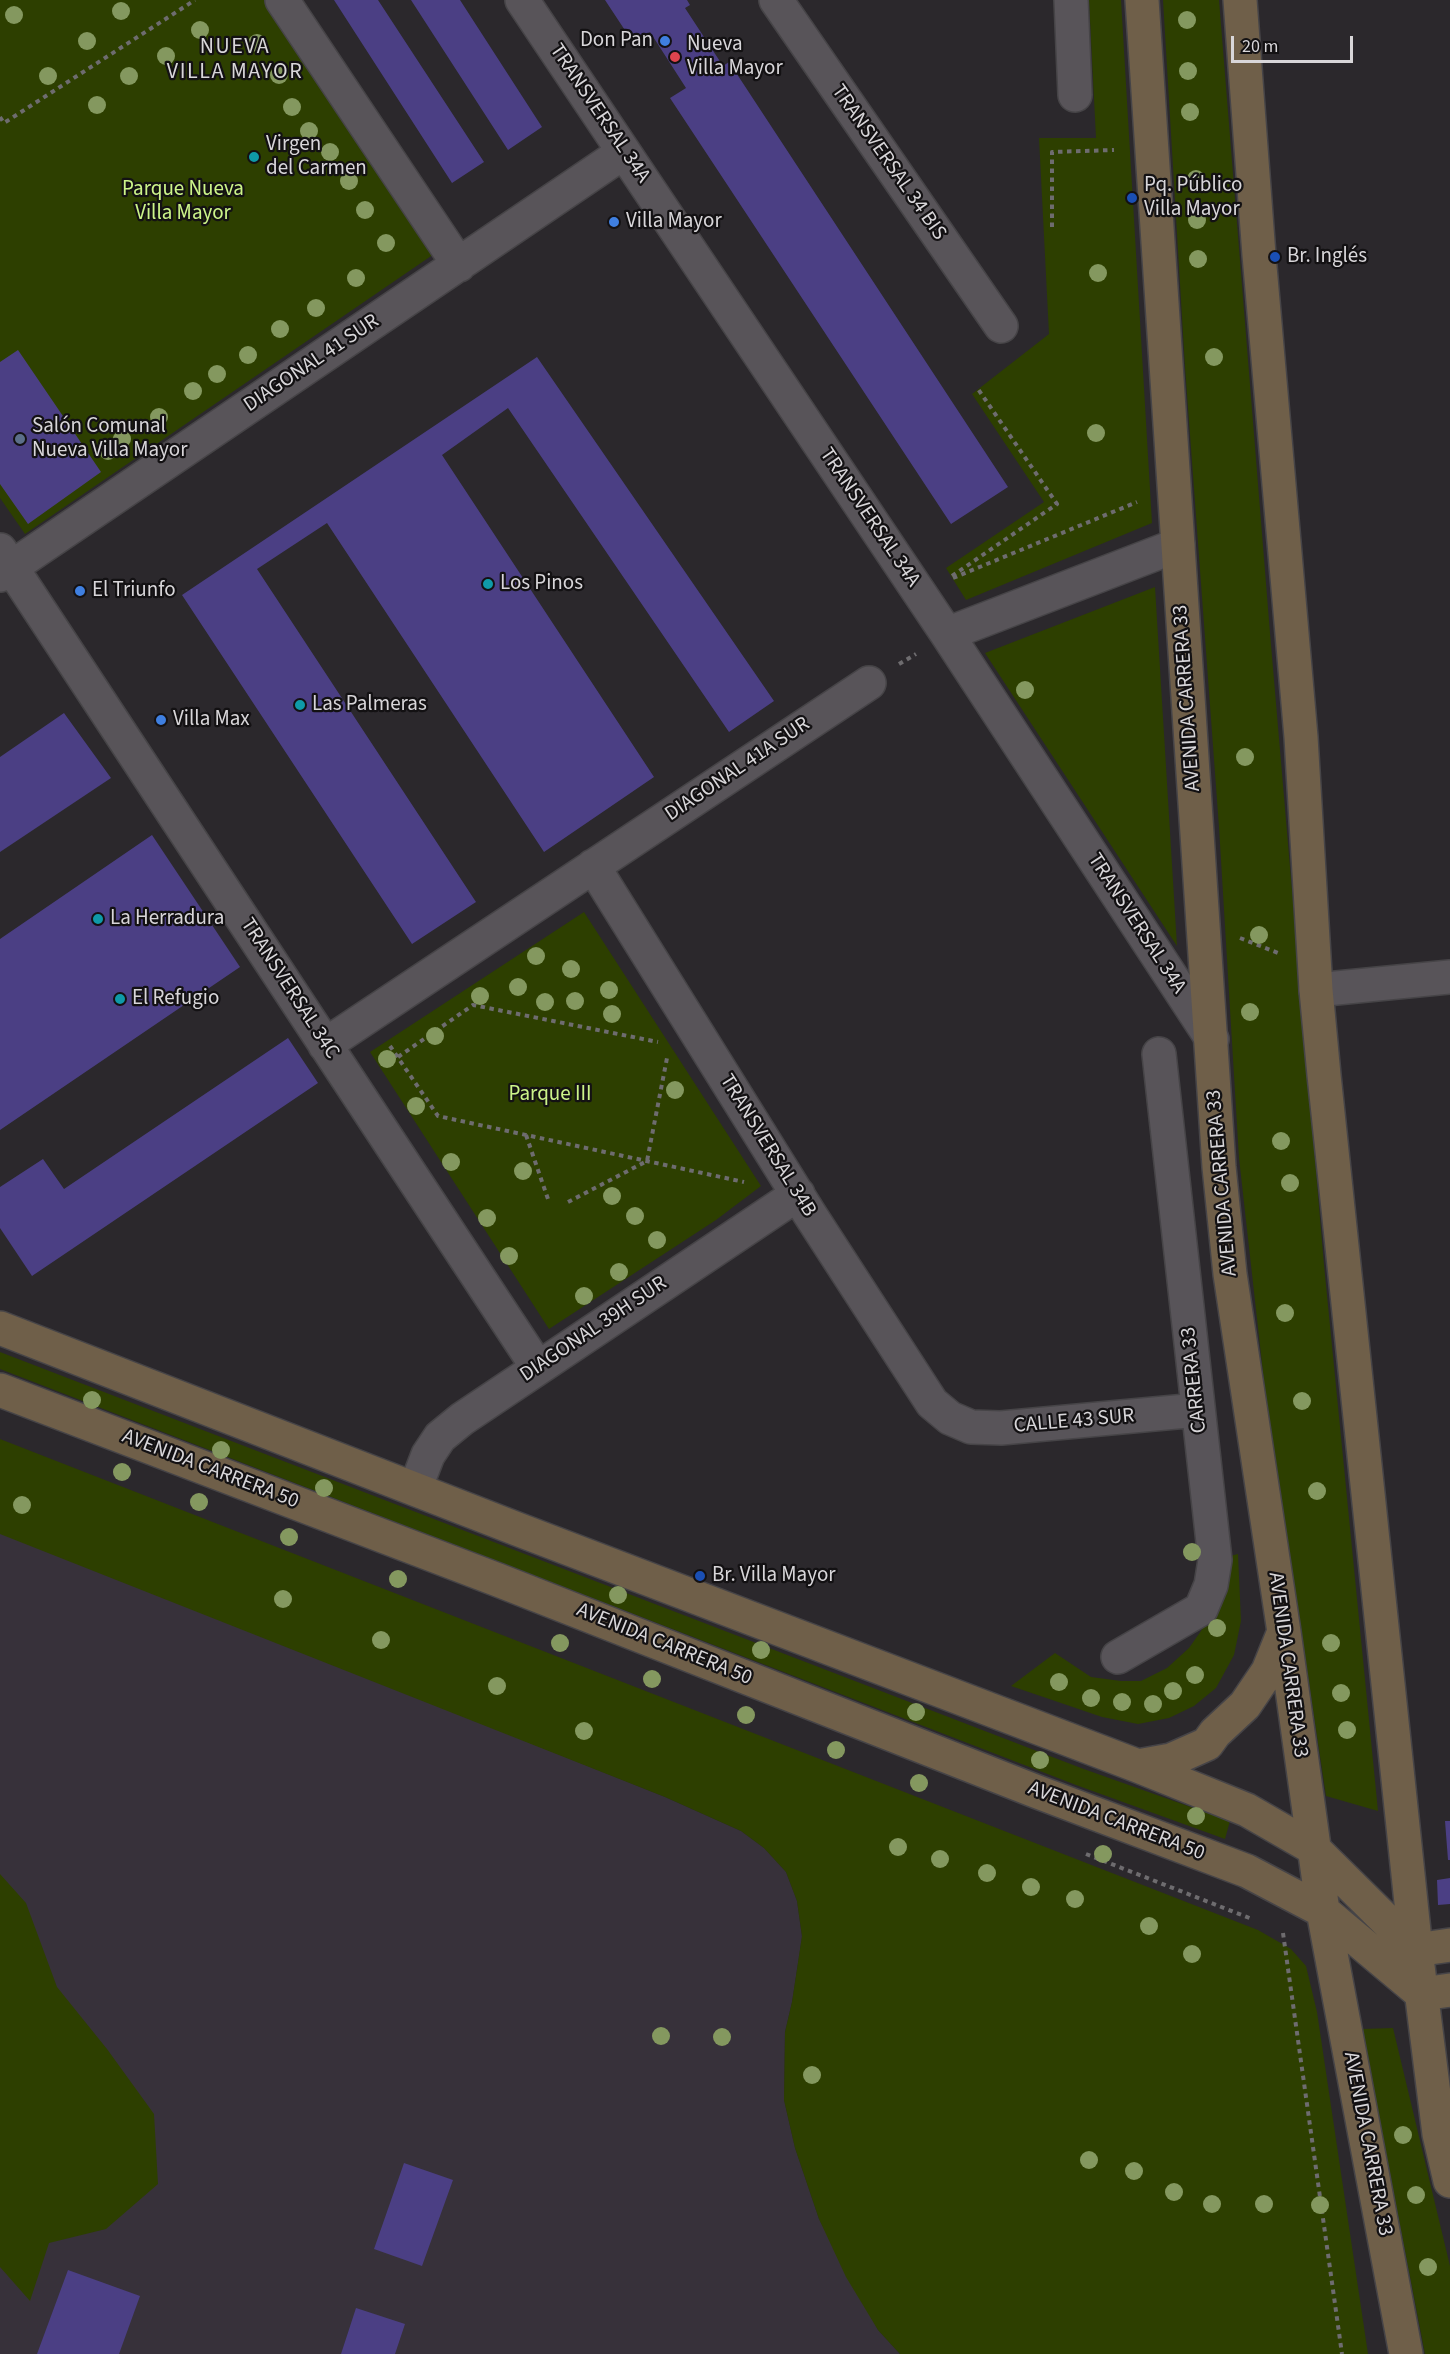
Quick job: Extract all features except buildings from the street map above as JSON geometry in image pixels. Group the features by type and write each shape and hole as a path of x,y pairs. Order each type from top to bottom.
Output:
{"main road":[{"name":"AVENIDA CARRERA 33","path":"1142,0 1219,1167 1230,1274 1323,1911 1407,2354"},
{"path":"1240,0 1259,255 1301,737 1316,980 1416,1950 1436,1992 1439,2134 1450,2181"},
{"path":"0,1328 1138,1766 1246,1810 1313,1848 1416,1950"},
{"name":"AVENIDA CARRERA 50","path":"0,1390 509,1584 1035,1791 1247,1871 1323,1911 1436,1992"},
{"path":"1138,1766 1171,1760 1207,1744 1215,1733 1245,1705 1269,1671 1284,1632"},
{"path":"1416,1950 1450,1945"}],"street":[{"path":"282,0 459,265"},
{"name":"TRANSVERSAL 34A","path":"522,0 947,634 1212,1039"},
{"name":"TRANSVERSAL 34 BIS","path":"776,0 1001,326"},
{"path":"1071,0 1076,95"},
{"name":"DIAGONAL 41 SUR","path":"4,564 459,265 624,153"},
{"path":"947,634 1178,545"},
{"name":"TRANSVERSAL 34C","path":"4,564 538,1368"},
{"name":"DIAGONAL 41A SUR","path":"325,1045 869,683"},
{"name":"TRANSVERSAL 34B","path":"593,866 914,1378 932,1403 950,1418"},
{"path":"1316,980 1450,977"},
{"name":"CARRERA 33","path":"1118,1658 1201,1609 1211,1585 1215,1560 1159,1054"},
{"name":"DIAGONAL 39H SUR","path":"415,1489 428,1455 440,1437 462,1419 798,1194"},
{"name":"CALLE 43 SUR","path":"950,1418 971,1427 1001,1428 1198,1410"}],"path":[{"path":"0,117 4,123 195,0"},
{"path":"1052,227 1052,152 1118,150"},
{"path":"978,389 1057,504 952,578 1139,501"},
{"path":"869,683 947,634"},
{"path":"1204,922 1316,980"},
{"path":"398,1057 473,1005 709,1051"},
{"path":"387,1041 438,1116 749,1183"},
{"path":"647,1161 669,1044"},
{"path":"526,1135 548,1199"},
{"path":"568,1202 647,1161"},
{"path":"1283,1932 1342,2354"}],"shaded area":[{"path":"0,1530 665,1797 741,1831 764,1848 786,1872 797,1901 802,1937 785,2032 784,2100 795,2148 819,2219 878,2330 900,2354 0,2354"}],"green space":[{"name":"Parque Nueva Villa Mayor","path":"0,0 268,0 437,252 25,534 0,498"},
{"path":"1089,0 1121,0 1152,523 966,600 946,568 1044,502 972,394 1049,334 1039,138 1096,138"},
{"path":"1163,0 1219,0 1324,1265 1378,1811 1326,1796 1265,1390 1239,1158 1219,827 1185,367"},
{"path":"1155,587 1177,946 985,653"},
{"name":"Parque III","path":"584,912 761,1186 716,1220 549,1329 370,1052"},
{"path":"0,1352 1081,1768 1230,1821 1225,1839 1076,1785 0,1369"},
{"path":"0,1439 1258,1930 1291,1949 1306,1966 1317,2012 1368,2354 900,2354 878,2330 846,2277 819,2219 795,2148 784,2100 785,2032 802,1936 797,1901 786,1872 764,1848 741,1831 665,1797 0,1534"},
{"path":"1238,1554 1241,1621 1234,1655 1216,1688 1194,1706 1169,1718 1138,1724 1102,1717 1011,1686 1055,1653 1091,1677 1141,1681 1167,1668 1189,1648 1215,1611 1230,1556"},
{"path":"0,1874 26,1903 57,1987 107,2049 154,2114 158,2184 106,2229 49,2243 30,2301 0,2267"},
{"path":"1393,2028 1450,2266 1450,2354 1425,2354 1362,2029"}],"place":[{"name":"Don Pan","path":"665,41"},
{"name":"Nueva Villa Mayor","path":"675,57"},
{"name":"Virgen del Carmen","path":"254,157"},
{"name":"Pq. Público Villa Mayor","path":"1132,198"},
{"name":"Villa Mayor","path":"614,222"},
{"name":"Br. Inglés","path":"1275,257"},
{"name":"Salón Comunal Nueva Villa Mayor","path":"20,439"},
{"name":"Los Pinos","path":"488,584"},
{"name":"El Triunfo","path":"80,591"},
{"name":"Las Palmeras","path":"300,705"},
{"name":"Villa Max","path":"161,720"},
{"name":"La Herradura","path":"98,919"},
{"name":"El Refugio","path":"120,999"},
{"name":"Br. Villa Mayor","path":"700,1576"}],"district":[{"name":"NUEVA VILLA MAYOR","path":"235,60"}]}
